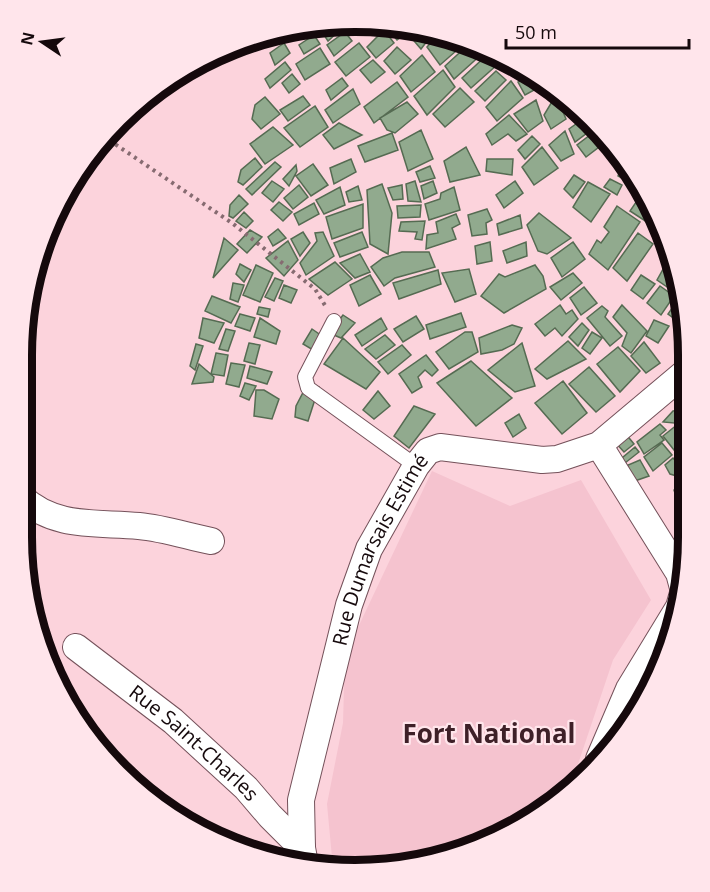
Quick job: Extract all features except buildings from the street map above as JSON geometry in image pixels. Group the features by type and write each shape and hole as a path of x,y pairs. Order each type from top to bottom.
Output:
{"street":[{"name":"Rue Dumarsais Estimé","path":"303,856 301,800 349,605 369,549 416,466 429,451 440,447 542,460 557,459 599,445 678,379"},
{"path":"599,445 677,570"},
{"path":"32,505 48,516 90,525 140,526 211,541"},
{"path":"608,739 629,689 664,632"},
{"name":"Rue Saint-Charles","path":"76,647 173,721 246,788 303,856"}],"lane":[{"path":"334,321 305,377 308,388 416,466"}],"path":[{"path":"112,142 232,223 298,275 315,289 334,321"}],"shaded area":[{"path":"432,471 510,506 581,480 651,600 613,660 575,774 535,806 479,836 439,849 397,858 332,860 327,804 343,723 345,655"}],"district":[{"name":"Fort National","path":"489,734"}]}
